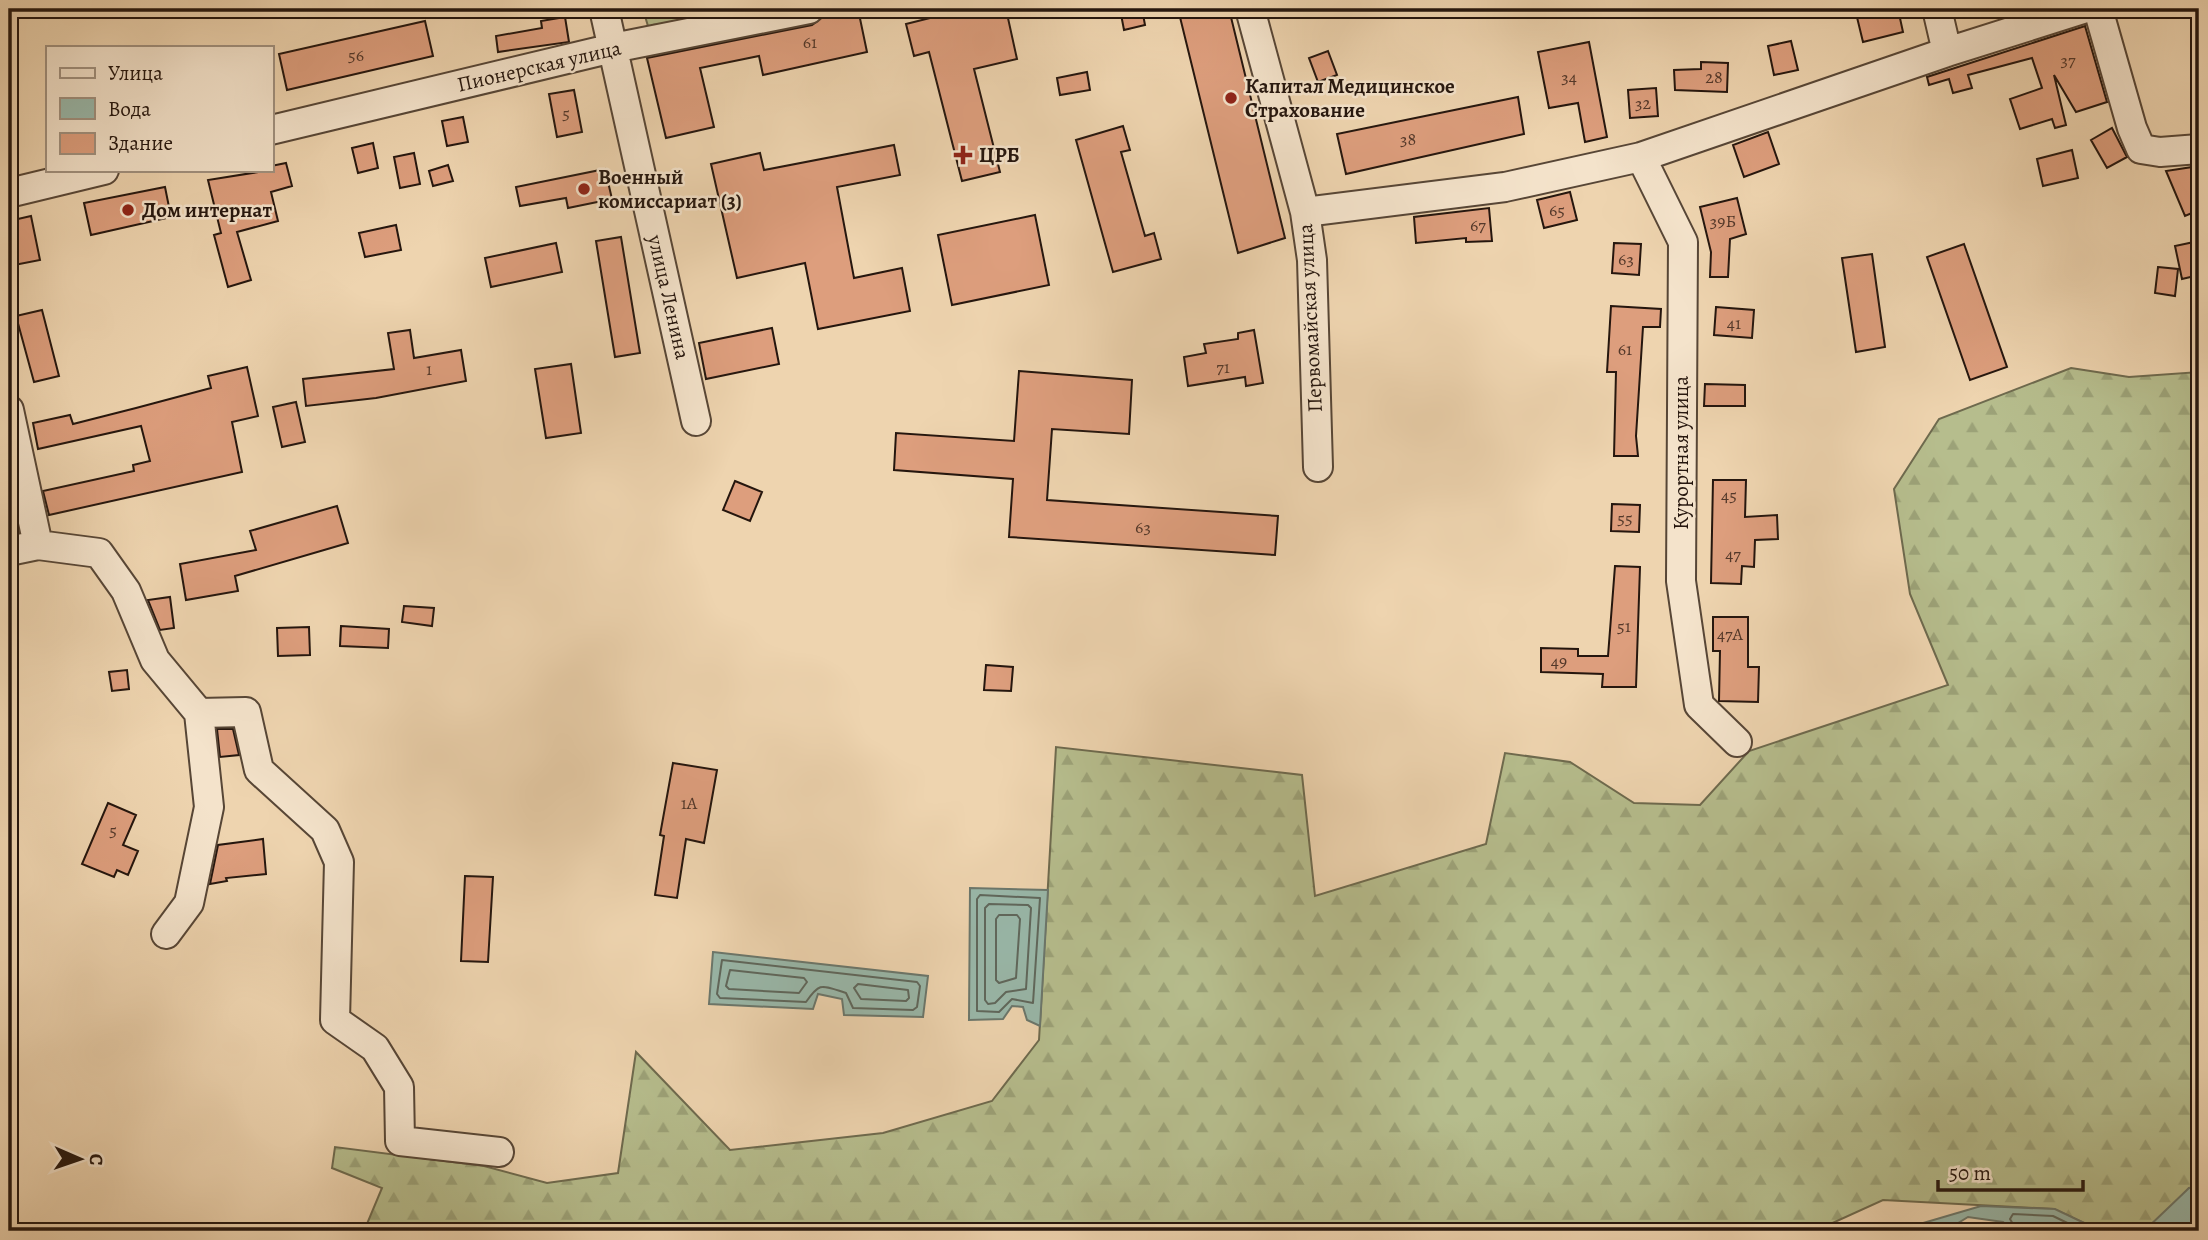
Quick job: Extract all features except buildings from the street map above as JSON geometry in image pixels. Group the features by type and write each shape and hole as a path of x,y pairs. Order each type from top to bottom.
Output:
{"street":[{"name":"улица Ленина","path":"604,9 696,421"},
{"name":"Пионерская улица","path":"273,130 613,48 809,9"},
{"name":"Первомайская улица","path":"1250,9 1305,212 1311,260 1318,467"},
{"path":"1937,9 1947,51"},
{"path":"1305,212 1505,187 1641,157 1947,51 2083,9"},
{"path":"2098,9 2132,128 2141,149 2160,152 2199,149"},
{"name":"Курортная улица","path":"1641,157 1683,242 1681,581 1699,705 1737,742"},
{"path":"9,193 96,172"},
{"path":"9,410 38,545"},
{"path":"9,551 38,545 99,553 126,591 155,660 199,713 209,807 190,902 166,934"},
{"path":"199,713 246,712 259,770 325,831 339,862 335,1020 375,1048 399,1087 400,1141 499,1152"}],"green space":[{"path":"643,9 787,9 652,40"},
{"path":"2071,368 2129,377 2199,372 2199,1187 2189,1188 2149,1231 2101,1231 2054,1209 1883,1200 1815,1231 364,1231 382,1188 332,1168 335,1147 484,1166 547,1183 618,1173 636,1052 730,1150 883,1133 992,1101 1039,1040 1056,747 1302,775 1315,896 1486,844 1505,753 1570,762 1634,803 1700,805 1749,751 1948,685 1910,594 1894,489 1939,419"}],"water":[{"path":"970,888 1048,890 1040,1026 1027,1020 1023,1007 1012,1006 1003,1019 969,1020"},
{"path":"713,952 928,976 923,1017 844,1015 842,999 818,994 813,1009 709,1004"},
{"path":"2199,1187 2199,1231 2144,1231 2189,1188"},
{"path":"1981,1206 2055,1209 2101,1231 2013,1231 2003,1222 1968,1217 1945,1231 1896,1231"}],"place":[{"name":"Капитал Медицинское Страхование","path":"1231,98"},
{"name":"ЦРБ","path":"963,155"},
{"name":"Военный комиссариат (3)","path":"584,189"},
{"name":"Дом интернат","path":"128,210"}]}
